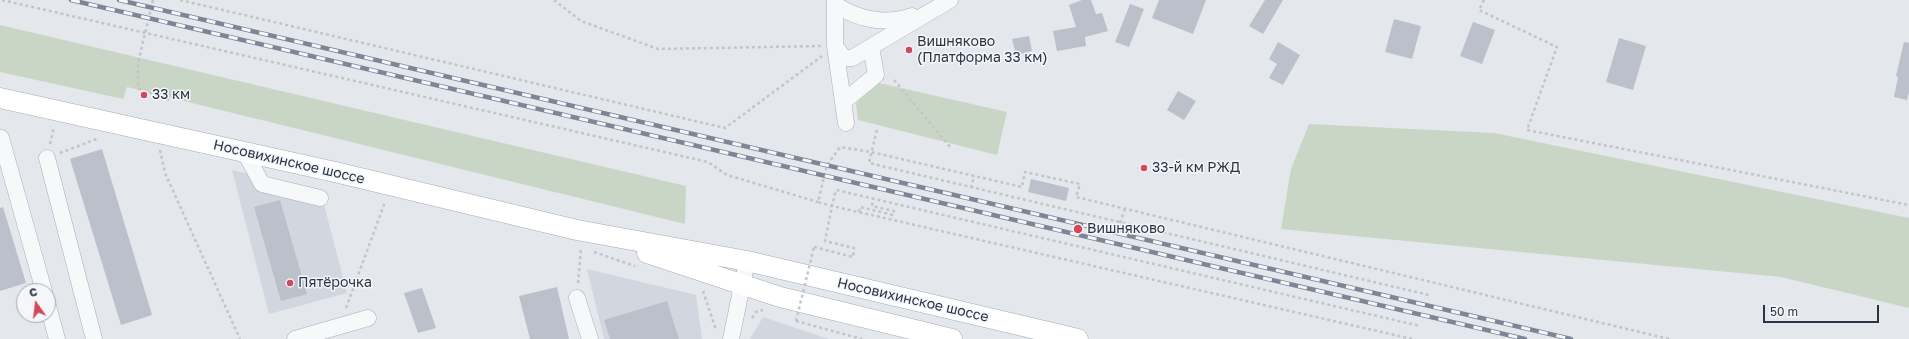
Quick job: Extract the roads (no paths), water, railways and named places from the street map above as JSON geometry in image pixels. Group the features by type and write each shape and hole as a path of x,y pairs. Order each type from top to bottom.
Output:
{"main road":[{"name":"Носовихинское шоссе","path":"0,98 244,151 579,239 741,284 780,297 951,339"},
{"name":"Носовихинское шоссе","path":"579,239 747,261 1078,339"}],"street":[{"path":"835,46 844,58 852,58 930,10 950,0"},
{"path":"836,3 850,14 876,20 906,19 930,10"},
{"path":"836,3 835,46 846,123"},
{"path":"843,102 876,75 871,47"},
{"path":"1,138 42,283"},
{"path":"244,151 262,184 320,198"},
{"path":"47,158 94,339"},
{"path":"731,339 741,284 747,261"},
{"path":"577,298 590,339"},
{"path":"295,339 368,318"},
{"path":"53,323 57,339"}],"railway":[{"path":"71,0 1525,339"},
{"path":"119,0 1571,339"}],"place":[{"name":"Вишняково (Платформа 33 км)","path":"909,50"},
{"name":"33 км","path":"144,95"},
{"name":"33-й км РЖД","path":"1144,168"},
{"name":"Вишняково","path":"1078,229"},
{"name":"Пятёрочка","path":"290,283"}]}
